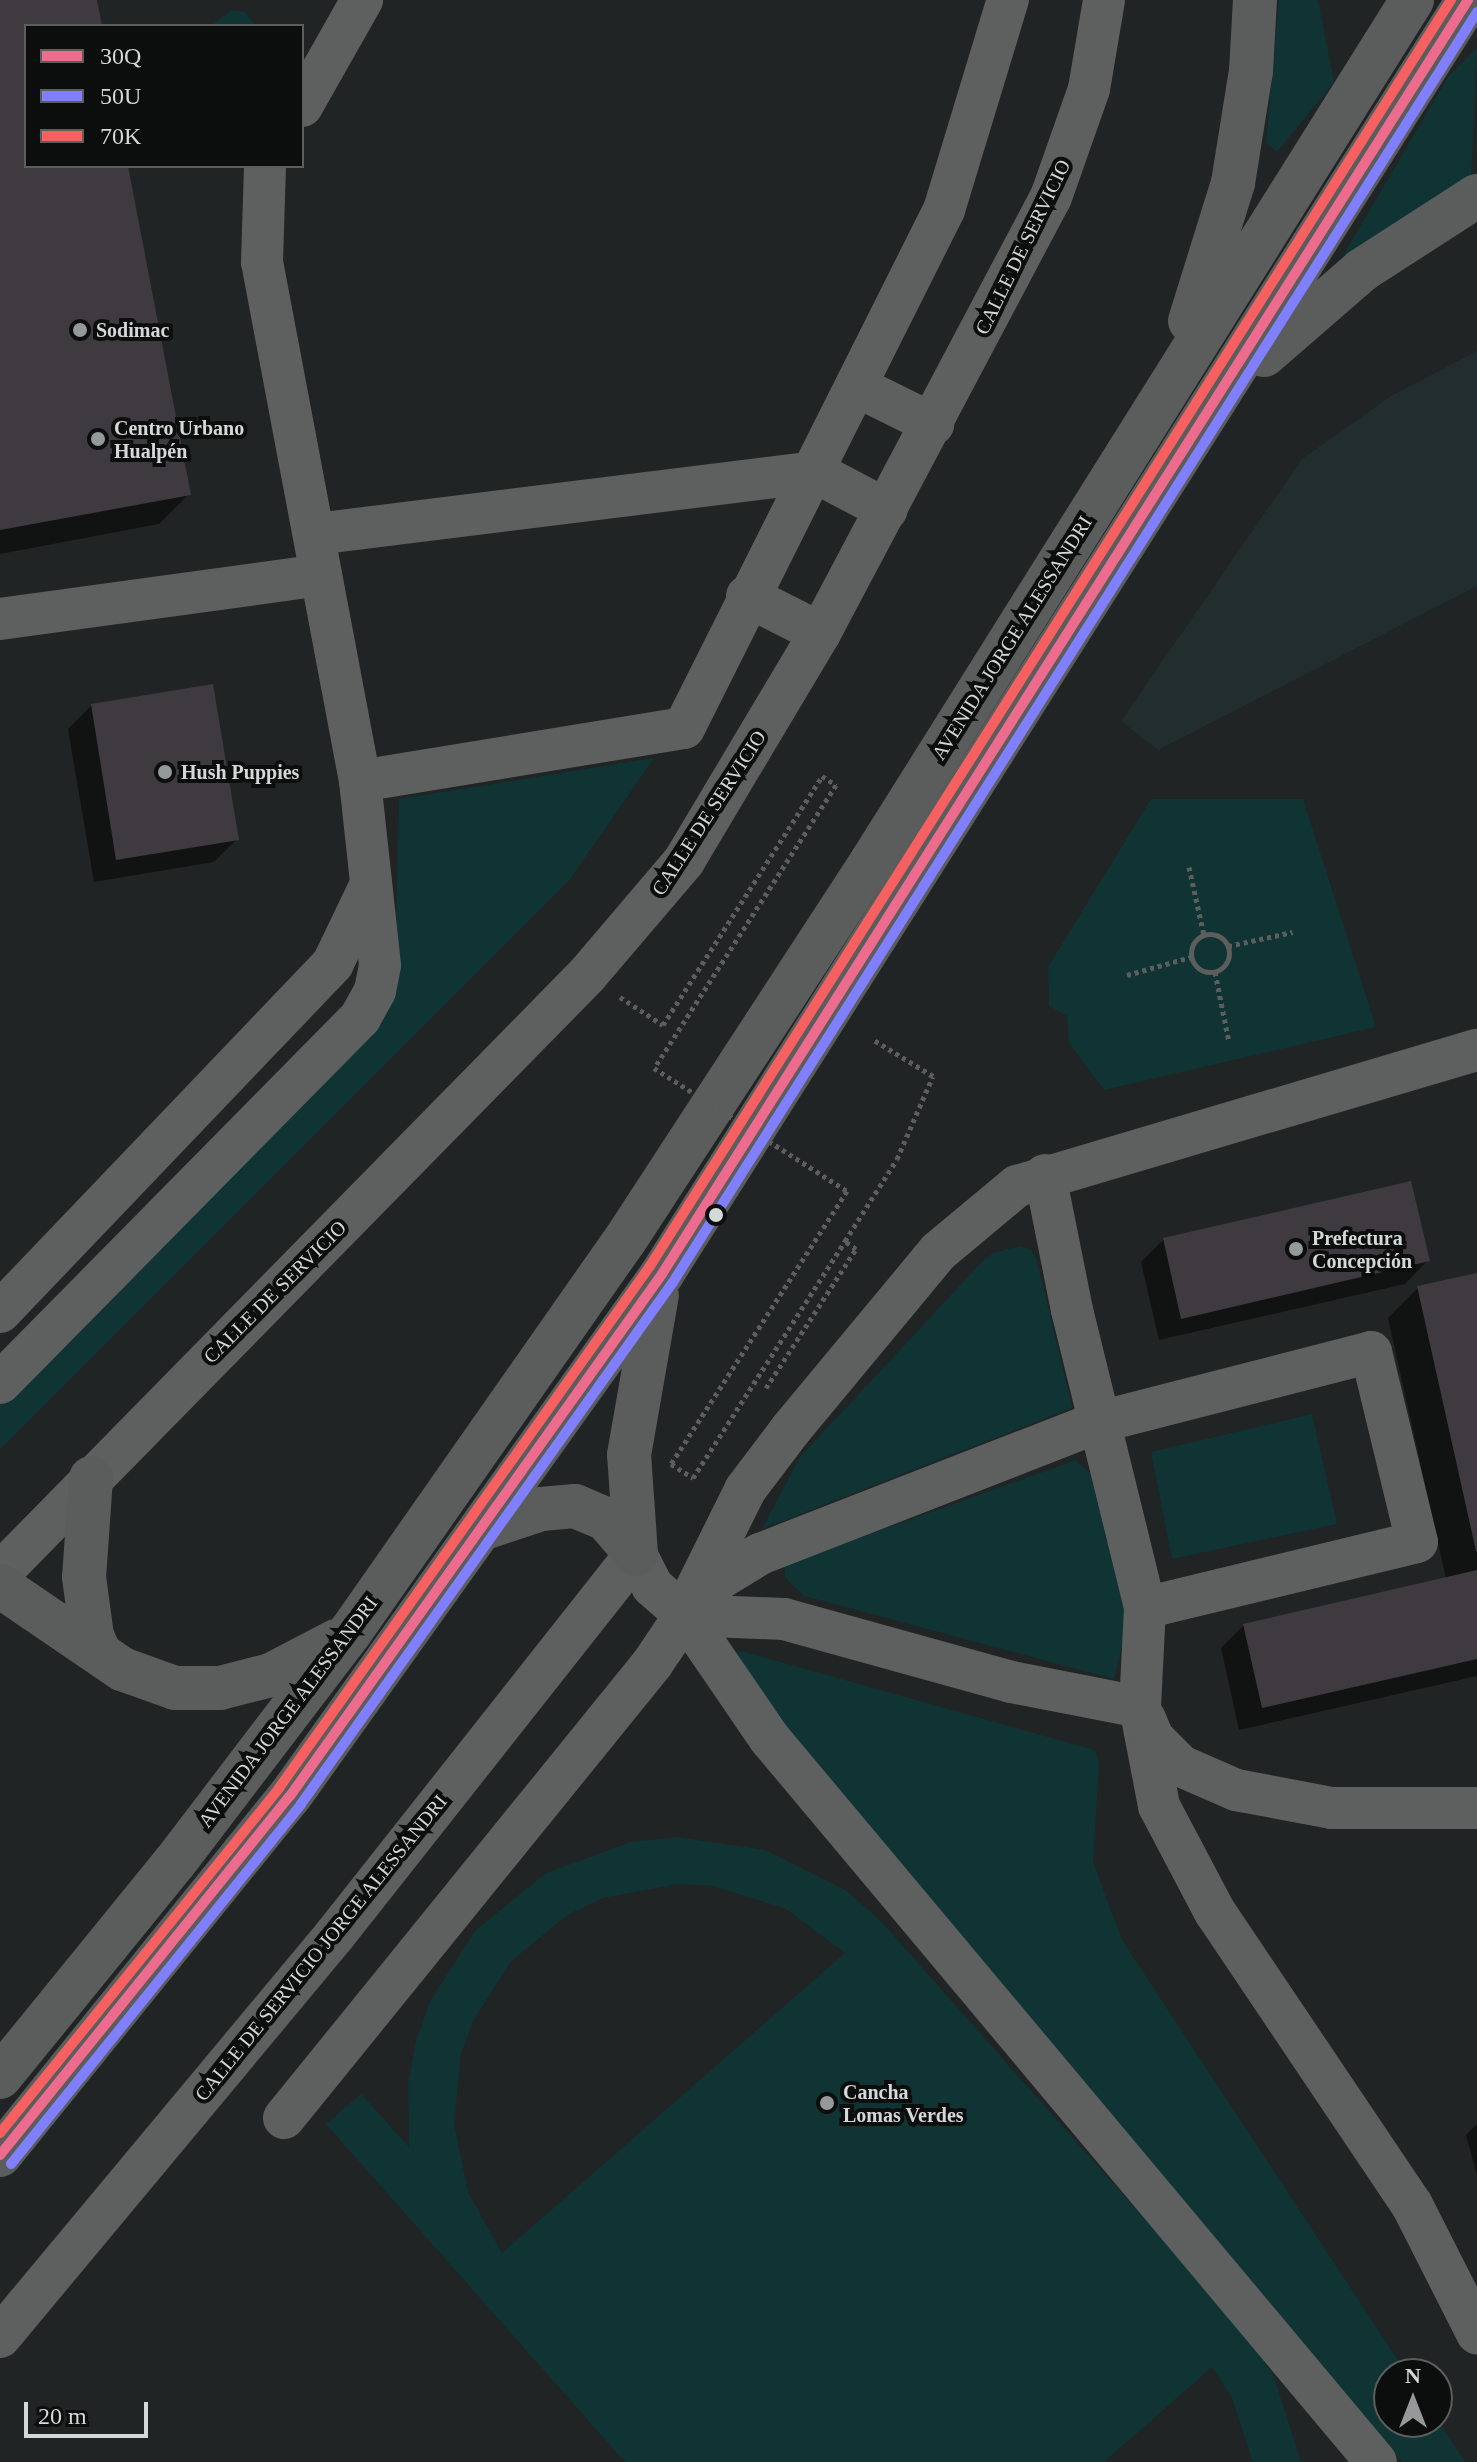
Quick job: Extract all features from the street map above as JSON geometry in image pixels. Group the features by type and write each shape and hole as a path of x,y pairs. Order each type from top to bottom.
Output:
{"highway":[{"path":"1149,423 1204,286 1227,210 1243,134 1255,0"},
{"name":"AVENIDA JORGE ALESSANDRI","path":"0,2077 175,1862 351,1631 625,1240 747,1055 1149,423 1412,0"},
{"path":"0,2155 290,1796 484,1528 662,1274 1213,408 1468,0"},
{"path":"1213,408 1324,300 1403,240 1477,196"},
{"path":"636,1554 630,1492 632,1413 662,1274"},
{"path":"91,1478 84,1577 92,1636 99,1652"},
{"path":"484,1528 541,1509 575,1506 606,1519 636,1554"},
{"path":"0,1586 147,1680 175,1688 220,1688 299,1664 351,1631"}],"street":[{"path":"304,102 362,0"},
{"path":"360,781 684,728 747,596 815,472 944,210 1008,0"},
{"name":"CALLE DE SERVICIO","path":"91,1478 638,921 684,861 820,633 1051,197 1089,89 1104,0"},
{"path":"0,1383 360,1018 375,991 380,965 360,781 316,534 262,262 265,168"},
{"path":"858,387 933,424"},
{"path":"316,534 815,472 887,510"},
{"path":"0,619 321,575"},
{"path":"747,596 820,633"},
{"path":"2,1294 333,963 371,884"},
{"path":"284,2118 652,1664 685,1615 745,1490 791,1429 939,1251 1017,1186 1045,1175 1477,1050"},
{"path":"1045,1175 1099,1422 1145,1608 1140,1707 1159,1806 1215,1912 1412,2205 1477,2333"},
{"path":"685,1615 719,1579 760,1554 1099,1422 1371,1352 1417,1542 1145,1608"},
{"path":"0,1573 91,1478"},
{"path":"636,1554 652,1586 685,1615 770,1739 1376,2462"},
{"name":"CALLE DE SERVICIO JORGE ALESSANDRI","path":"0,2337 334,1936 636,1554"},
{"path":"685,1615 784,1619 1011,1682 1140,1707"},
{"path":"1140,1707 1153,1738 1181,1766 1236,1790 1332,1808 1477,1808"}],"path":[{"path":"663,1025 822,776 836,785 654,1068 847,1191 671,1464 693,1478 897,1159 933,1076 874,1040"},
{"path":"1189,867 1204,935"},
{"path":"1228,946 1293,932"},
{"path":"1204,935 1220,937 1228,946 1229,960 1215,972 1197,968 1191,957 1192,945 1204,935"},
{"path":"1127,975 1191,957"},
{"path":"1215,972 1229,1042"},
{"path":"763,1393 856,1249 845,1241"}],"shaded area":[{"path":"1279,0 1318,0 1334,82 1277,152 1266,143"},
{"path":"231,10 245,12 254,24 214,24"},
{"path":"1477,48 1471,181 1338,264 1448,77"},
{"path":"1477,351 1477,586 1158,750 1121,721 1302,459 1391,396"},
{"path":"654,758 570,879 0,1449 0,1361 368,996 396,924 399,799"},
{"path":"1151,799 1303,799 1376,1027 1104,1090 1069,1043 1067,1016 1049,1006 1048,967"},
{"path":"1020,1246 1031,1250 1037,1261 1072,1408 762,1529 800,1457 979,1265 993,1253"},
{"path":"1312,1414 1337,1524 1172,1559 1151,1452"},
{"path":"1076,1460 1090,1473 1129,1618 1114,1679 804,1596 785,1577 784,1565"},
{"path":"741,1651 1095,1750 1099,1763 1093,1862 1122,1940 1396,2358 1373,2358 1373,2427 730,1660 731,1653"},
{"name":"Cancha Lomas Verdes","path":"676,1837 765,1850 845,1890 879,1919 1250,2338 1274,2377 1301,2462 1253,2462 1232,2398 1212,2367 1104,2462 625,2462 326,2124 361,2094 409,2147 408,2084 416,2041 430,2001 476,1930 546,1873 631,1842","holes":["677,1884 714,1886 786,1909 845,1953 502,2253 468,2192 454,2124 461,2054 473,2021 511,1961 569,1914 603,1898"]},
{"path":"1382,2438 1449,2438 1465,2462 1402,2462"}],"building":[{"name":"Sodimac","path":"0,0 97,0 102,24 24,24 24,168 128,168 191,495 0,530"},
{"name":"Hush Puppies","path":"213,684 239,840 116,860 91,704"},
{"name":"Prefectura Concepción","path":"1411,1181 1430,1261 1181,1319 1163,1238"},
{"path":"1477,1273 1477,1551 1476,1551 1417,1286"},
{"path":"1477,1570 1477,1659 1262,1708 1243,1624"}],"transit line":[{"name":"70K","path":"0,2133 279,1788 650,1266 1451,0"},
{"name":"30Q","path":"0,2155 290,1796 662,1274 1468,0"},
{"name":"50U","path":"11,2164 301,1804 673,1282 1477,12"}],"place":[{"name":"Sodimac","path":"80,330"},
{"name":"Centro Urbano Hualpén","path":"98,439"},
{"name":"Hush Puppies","path":"165,772"},
{"name":"Prefectura Concepción","path":"1296,1249"},
{"name":"Cancha Lomas Verdes","path":"827,2103"}]}
